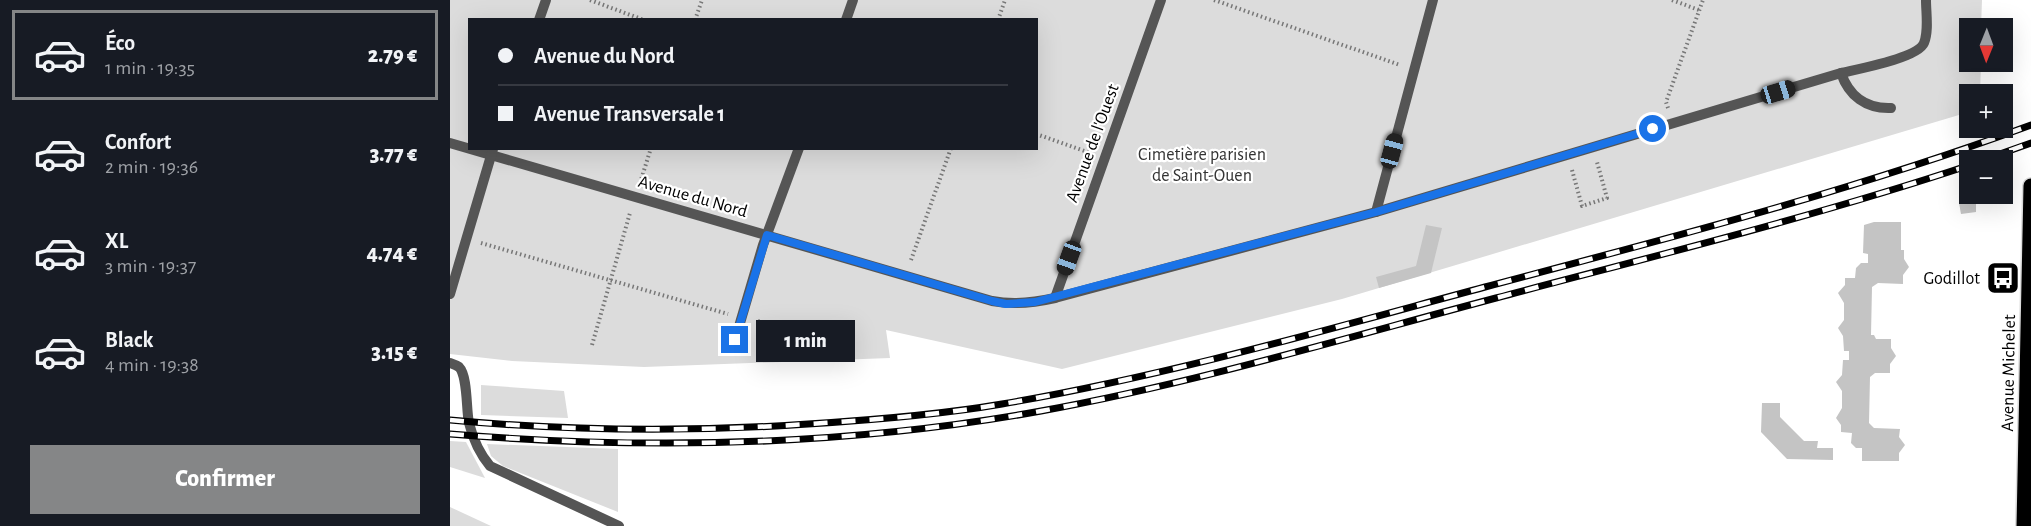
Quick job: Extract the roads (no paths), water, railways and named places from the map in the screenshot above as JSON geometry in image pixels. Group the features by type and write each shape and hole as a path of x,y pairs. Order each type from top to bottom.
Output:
{"main road":[{"name":"Avenue Michelet","path":"2025,526 2031,186"}],"lane":[{"path":"540,18 546,0"},
{"path":"847,18 853,0"},
{"name":"Avenue de l'Ouest","path":"1055,298 1161,0"},
{"path":"1376,212 1433,0"},
{"name":"Avenue du Nord","path":"492,152 635,197 1006,304 1035,302 1376,212 1840,73 1909,55 1923,46 1926,39 1926,0"},
{"path":"1840,73 1857,99 1876,107 1890,108"},
{"name":"Avenue du Nord","path":"450,143 468,147"},
{"path":"735,340 767,235 798,150"},
{"path":"450,294 492,152"},
{"path":"450,363 460,368 463,375 472,436 482,456 490,465 619,526"}],"railway":[{"path":"450,420 584,428 763,427 930,414 1063,393 1245,351 1691,232 1896,171 2031,125"},
{"path":"2011,150 2031,143"},
{"path":"450,434 598,442 747,442 895,432 1041,411 1099,400 1270,359 1793,219 1959,169"}],"place":[{"name":"Godillot","path":"2003,278"}],"park label":[{"name":"Cimetière parisien de Saint-Ouen","path":"1202,164"}]}
